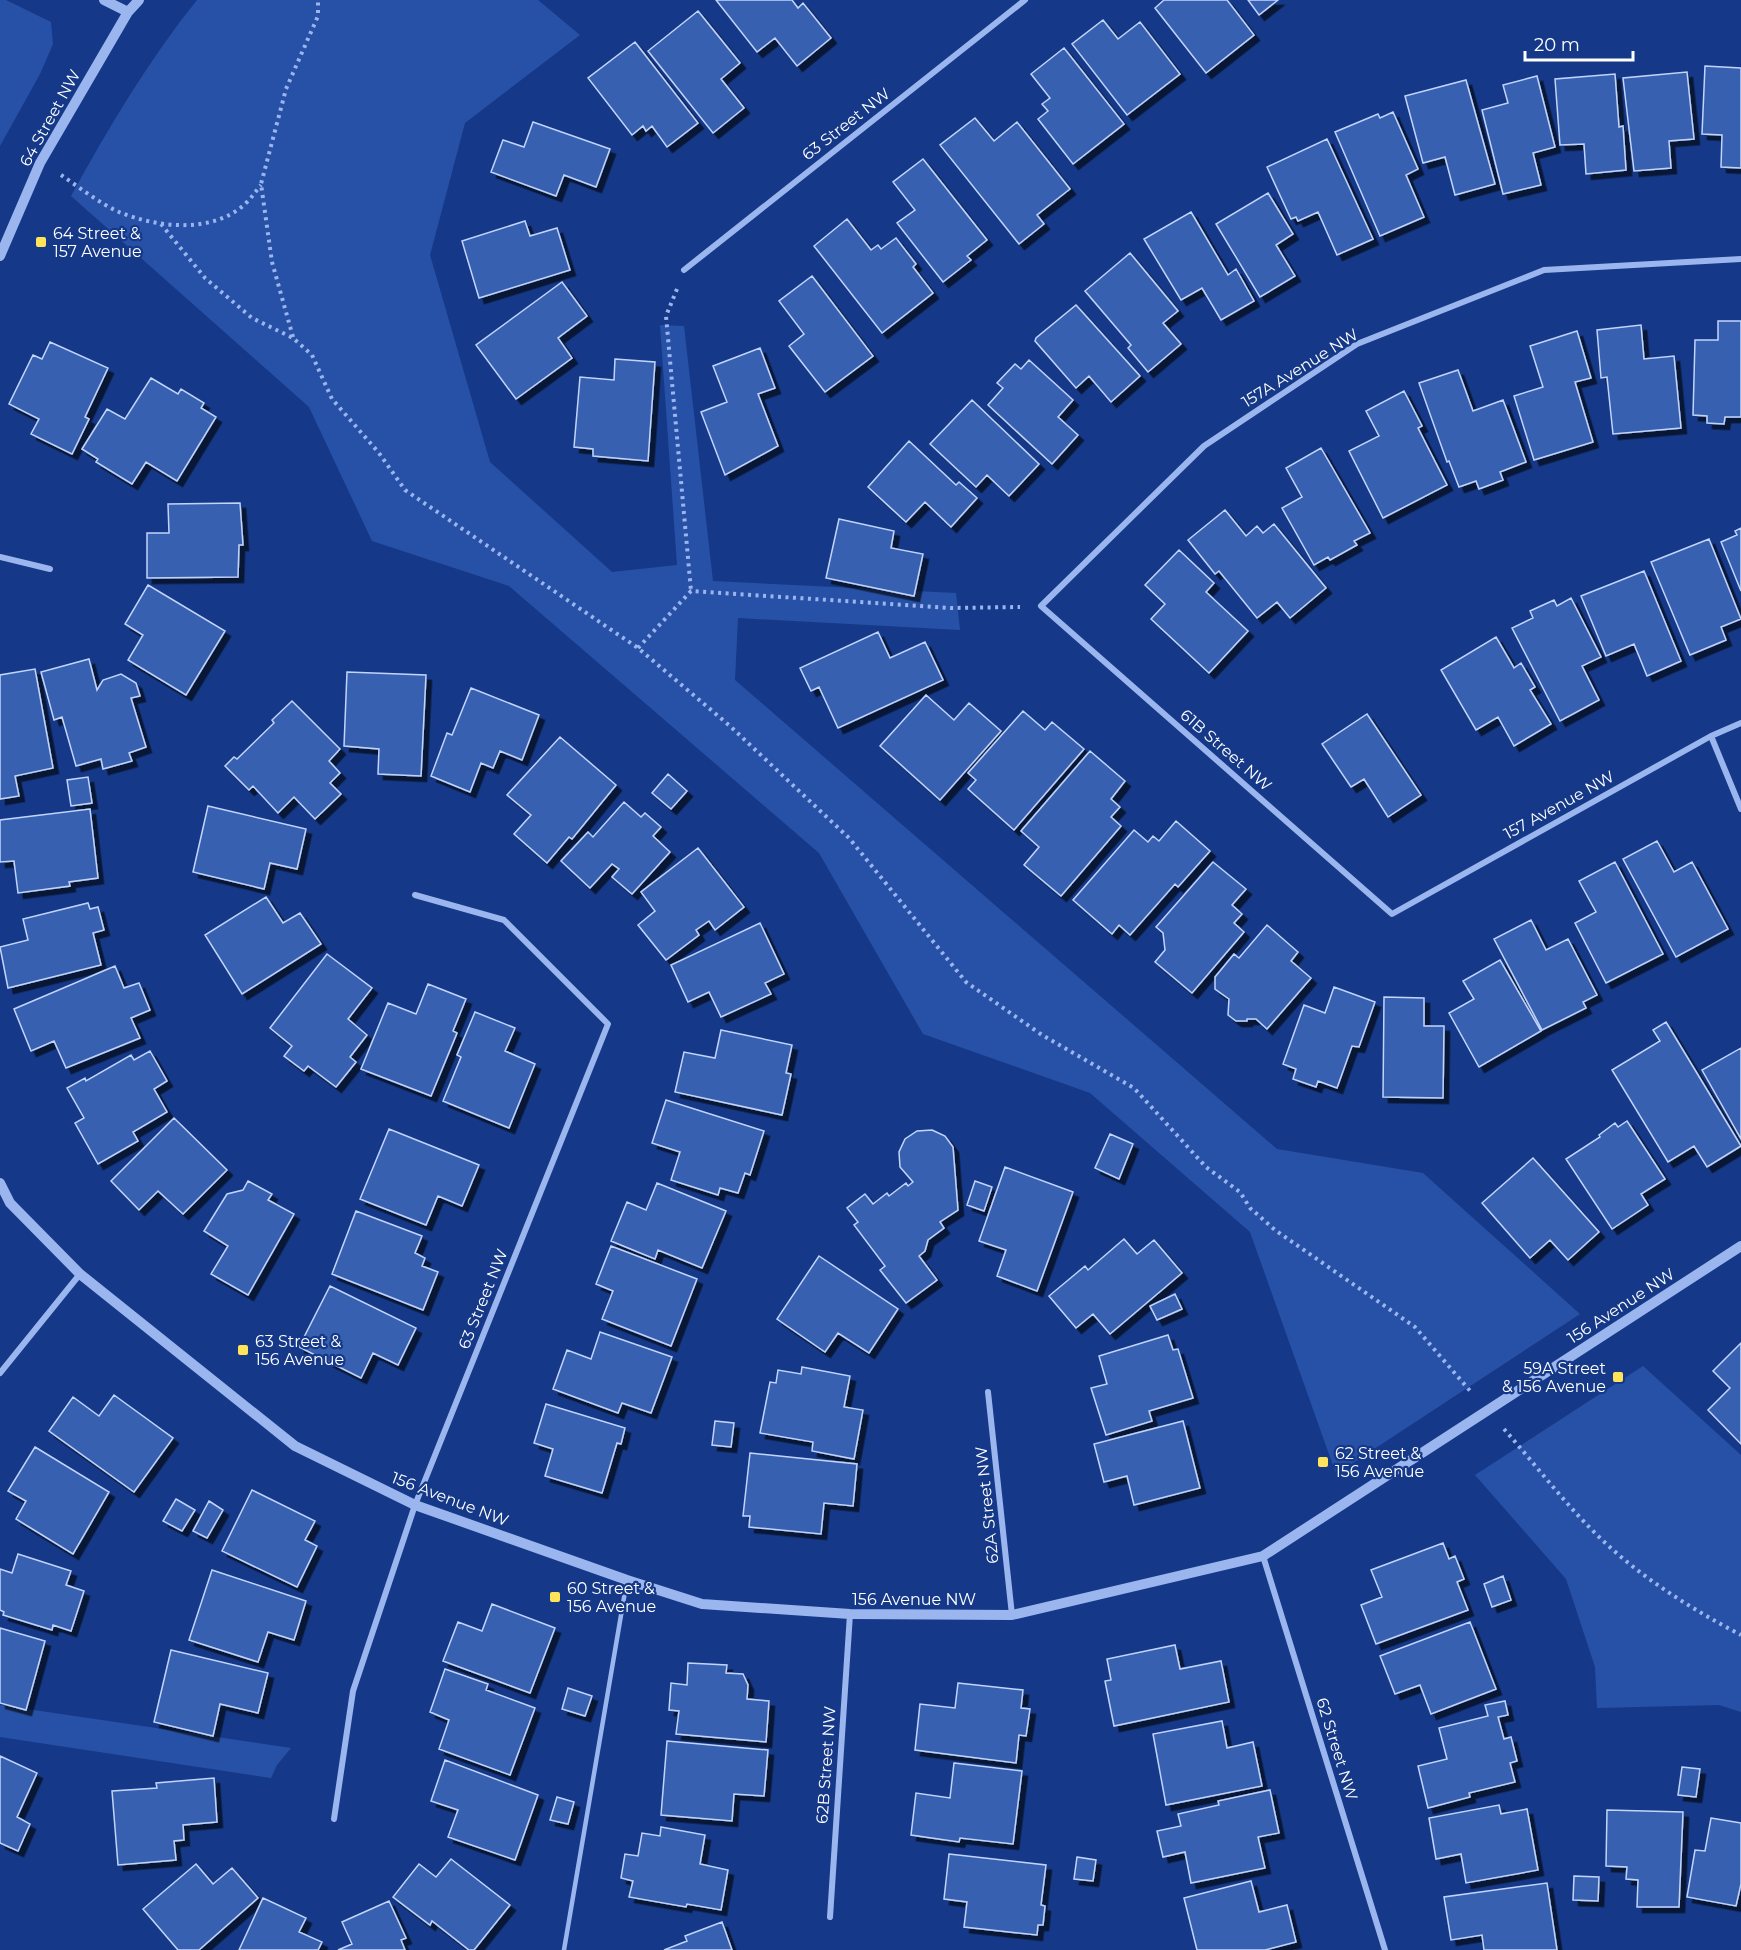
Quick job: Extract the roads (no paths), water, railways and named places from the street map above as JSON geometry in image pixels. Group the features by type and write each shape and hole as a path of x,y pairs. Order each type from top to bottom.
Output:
{"street":[{"path":"104,0 128,12"},
{"name":"64 Street NW","path":"0,256 40,163 128,12 138,0"},
{"name":"63 Street NW","path":"684,270 1025,0"},
{"name":"157A Avenue NW","path":"1041,606 1204,446 1357,344 1544,270 1741,259"},
{"path":"0,557 50,569"},
{"name":"61B Street NW","path":"1041,606 1392,914"},
{"name":"157 Avenue NW","path":"1392,914 1711,736 1741,723"},
{"path":"1711,736 1741,809"},
{"name":"63 Street NW","path":"334,1819 352,1691 415,1505 608,1024 504,921 415,895"},
{"path":"0,1183 10,1203 81,1274 0,1372"},
{"name":"156 Avenue NW","path":"81,1274 295,1446 415,1505 702,1604 850,1614 1012,1615 1263,1556 1741,1246"},
{"name":"62A Street NW","path":"988,1392 1012,1615"},
{"name":"62 Street NW","path":"1263,1556 1385,1950"},
{"name":"62B Street NW","path":"830,1917 850,1614"}],"lane":[{"path":"564,1950 627,1580"}],"place":[{"name":"64 Street & 157 Avenue","path":"41,242"},
{"name":"63 Street & 156 Avenue","path":"243,1350"},
{"name":"59A Street & 156 Avenue","path":"1618,1377"},
{"name":"62 Street & 156 Avenue","path":"1323,1462"},
{"name":"60 Street & 156 Avenue","path":"555,1597"}]}
